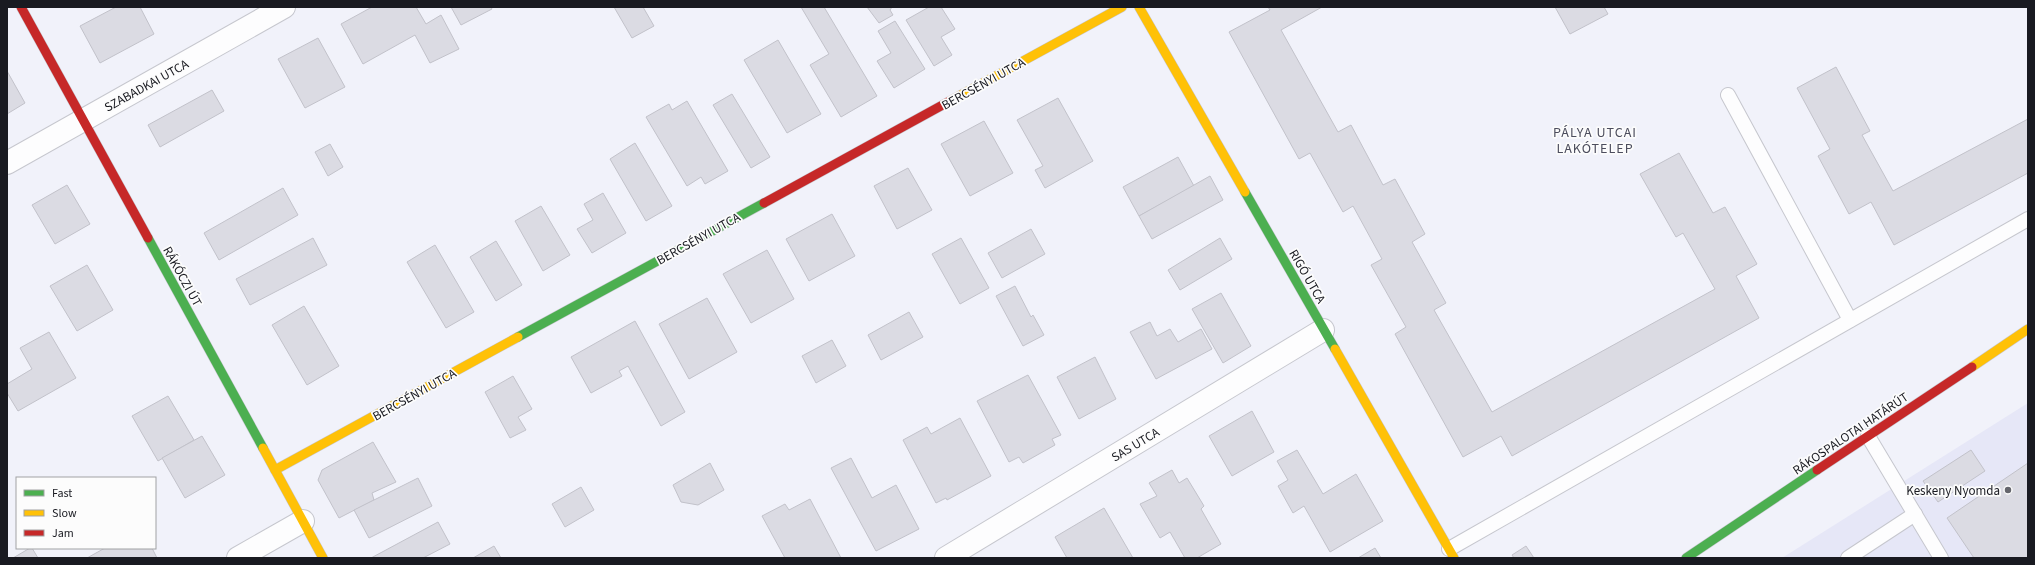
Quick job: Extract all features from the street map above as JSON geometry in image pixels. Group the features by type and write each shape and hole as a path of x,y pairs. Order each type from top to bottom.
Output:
{"street":[{"name":"RÁKÓCZI ÚT","path":"21,7 323,558"},
{"name":"SZABADKAI UTCA","path":"7,163 284,7"},
{"name":"BERCSÉNYI UTCA","path":"274,470 1122,7"},
{"name":"RIGÓ UTCA","path":"1139,7 1451,554"},
{"name":"RÁKOSPALOTAI HATÁRÚT","path":"1686,558 2028,329"},
{"name":"SAS UTCA","path":"946,558 1324,330"},
{"path":"238,558 303,521"}],"lane":[{"path":"1728,95 1850,320"},
{"path":"1451,554 1850,320 2028,219"},
{"path":"1868,436 1941,558"},
{"path":"1848,558 1915,514"}],"shaded area":[{"path":"2028,403 2028,558 1782,558"}],"building":[{"path":"116,7 140,7 154,34 100,63 80,26"},
{"path":"372,7 416,7 426,24 441,15 459,49 430,63 415,35 363,64 341,24"},
{"path":"451,7 491,7 492,9 461,25"},
{"path":"614,7 643,7 654,26 632,38"},
{"path":"801,7 824,7 877,96 841,117 810,65 829,54"},
{"path":"867,7 892,7 890,10 893,15 879,23"},
{"path":"929,7 941,7 955,29 941,37 952,55 934,66 906,20"},
{"path":"1268,7 1322,7 1281,30 1338,132 1351,125 1383,185 1395,179 1425,234 1412,242 1446,303 1434,310 1492,412 1715,289 1683,233 1676,237 1640,174 1679,153 1713,213 1725,207 1757,264 1736,276 1759,318 1512,456 1501,436 1463,457 1395,334 1406,327 1371,265 1382,259 1353,206 1343,212 1310,153 1299,159 1229,32 1270,10"},
{"path":"1555,7 1604,7 1608,14 1570,34"},
{"path":"895,21 925,69 894,88 877,61 891,53 878,31"},
{"path":"318,38 345,87 305,108 278,59"},
{"path":"778,40 821,114 787,133 744,60"},
{"path":"1836,67 1870,131 1862,135 1893,191 2028,119 2028,173 1894,245 1871,202 1849,214 1818,156 1830,149 1797,88"},
{"path":"7,71 25,103 7,114"},
{"path":"212,90 224,111 160,147 148,125"},
{"path":"732,94 770,157 751,168 713,105"},
{"path":"1058,98 1093,161 1045,188 1035,170 1043,166 1017,120"},
{"path":"687,101 728,171 705,184 701,177 687,186 646,117 669,104 672,110"},
{"path":"984,121 1013,173 970,196 941,144"},
{"path":"635,143 672,206 646,221 610,159"},
{"path":"330,144 343,167 328,176 315,152"},
{"path":"1178,157 1194,186 1139,216 1123,187"},
{"path":"908,168 932,210 897,229 874,186"},
{"path":"1210,176 1223,200 1152,239 1139,216"},
{"path":"67,185 90,224 55,244 32,205"},
{"path":"283,188 298,215 219,260 204,233"},
{"path":"603,193 626,233 592,253 577,229 593,220 584,204"},
{"path":"541,206 570,255 543,271 515,221"},
{"path":"832,214 855,256 809,281 786,239"},
{"path":"1031,229 1045,254 1002,278 988,253"},
{"path":"313,238 327,265 250,305 236,279"},
{"path":"961,238 989,288 960,304 932,254"},
{"path":"1220,238 1232,259 1180,290 1168,270"},
{"path":"496,241 522,285 496,301 470,257"},
{"path":"435,245 474,312 446,328 407,262"},
{"path":"767,250 794,299 751,323 723,274"},
{"path":"87,265 113,310 77,331 50,286"},
{"path":"1015,286 1031,317 1033,315 1044,335 1023,346 996,296"},
{"path":"1221,293 1251,346 1223,363 1192,309"},
{"path":"707,298 737,352 689,379 659,324"},
{"path":"304,306 339,366 307,385 272,325"},
{"path":"909,312 923,337 881,360 868,335"},
{"path":"635,321 685,412 661,426 628,366 619,371 622,376 591,393 571,357"},
{"path":"1150,322 1157,336 1170,329 1178,342 1201,329 1212,349 1156,379 1130,332"},
{"path":"49,332 76,378 18,411 7,393 7,384 32,369 20,348"},
{"path":"832,340 846,366 816,383 802,356"},
{"path":"1095,357 1116,399 1079,419 1057,377"},
{"path":"1028,375 1061,435 1052,439 1055,445 1023,463 1019,457 1009,462 977,401"},
{"path":"513,376 532,409 518,417 526,430 510,438 485,392"},
{"path":"168,396 194,440 158,461 132,416"},
{"path":"1252,411 1274,452 1232,476 1209,436"},
{"path":"960,418 991,476 947,500 946,498 936,503 903,440 927,427 931,434"},
{"path":"202,436 225,475 185,498 162,458"},
{"path":"373,442 396,482 372,493 374,500 339,518 318,480 322,470"},
{"path":"1297,450 1323,494 1356,474 1383,521 1330,552 1304,506 1293,513 1278,486 1288,480 1277,461"},
{"path":"1971,450 1985,471 1938,502 1923,481"},
{"path":"851,458 872,498 896,485 919,529 876,551 831,468"},
{"path":"710,463 724,490 698,505 681,502 673,485"},
{"name":"Keskeny Nyomda","path":"2028,463 2028,558 1974,558 1947,518"},
{"path":"1172,470 1179,483 1187,478 1204,506 1201,509 1221,544 1197,558 1185,558 1170,532 1160,538 1140,504 1157,496 1149,483"},
{"path":"418,478 432,506 369,538 354,510"},
{"path":"581,487 594,510 565,527 552,504"},
{"path":"810,499 841,558 785,558 762,516 785,504 789,510"},
{"path":"1104,508 1133,558 1067,558 1055,537"},
{"path":"438,522 450,544 423,558 371,558"},
{"path":"494,546 501,558 473,558"},
{"path":"1526,546 1534,558 1514,558 1512,555"},
{"path":"1375,548 1381,558 1358,558"},
{"path":"28,549 33,549 38,558 13,558"},
{"path":"103,549 152,549 157,558 87,558"}],"traffic: fast":[{"path":"1245,192 1335,349"},
{"path":"518,337 764,203"},
{"path":"148,238 263,448"},
{"path":"1686,558 1817,470"}],"traffic: slow":[{"path":"959,96 1122,7"},
{"path":"1139,7 1245,192"},
{"path":"1972,367 2028,329"},
{"path":"275,470 518,337"},
{"path":"1335,349 1454,558"},
{"path":"263,448 323,558"}],"traffic: jam":[{"path":"21,7 148,238"},
{"path":"764,203 959,96"},
{"path":"1817,470 1972,367"}],"place":[{"name":"Keskeny Nyomda","path":"2008,490"}],"district":[{"name":"PÁLYA UTCAI LAKÓTELEP","path":"1595,140"}]}
